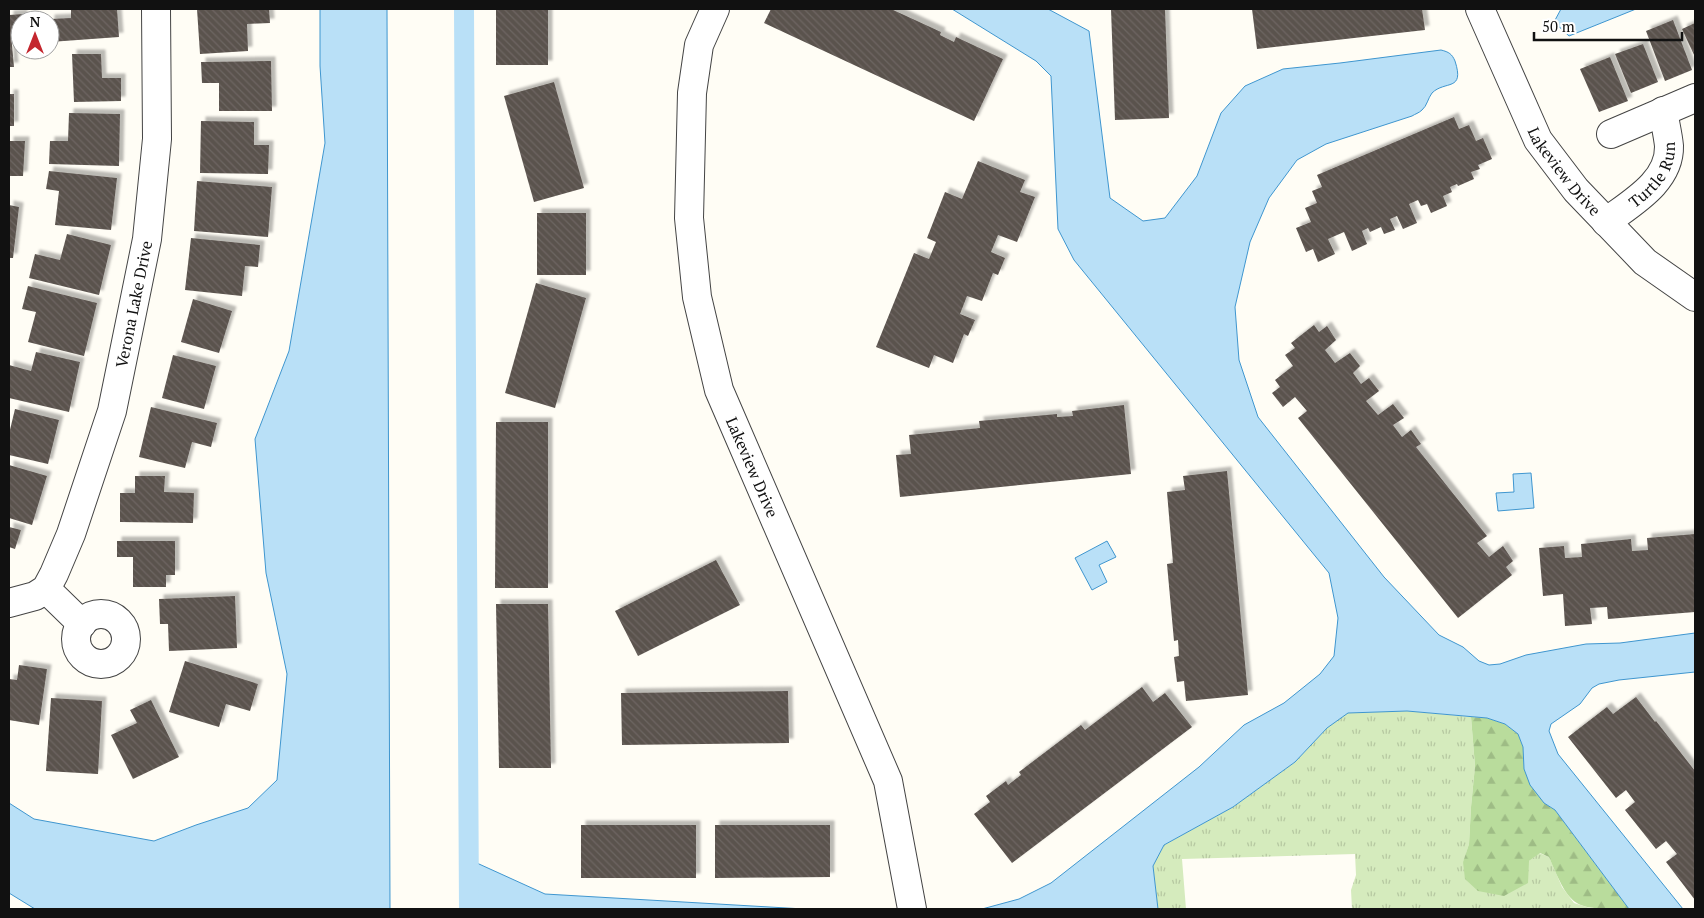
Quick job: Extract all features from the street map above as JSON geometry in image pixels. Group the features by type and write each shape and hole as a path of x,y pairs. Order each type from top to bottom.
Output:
{"street":[{"name":"Verona Lake Drive","path":"46,589 71,534 112,411 147,239 157,139 156,9"},
{"name":"Lakeview Drive","path":"715,9 699,44 692,93 689,218 697,297 719,390 888,781 912,909"},
{"name":"Lakeview Drive","path":"1480,9 1538,140 1576,190 1645,262 1695,297"},
{"name":"Turtle Run","path":"1611,134 1695,98"},
{"name":"Turtle Run","path":"1606,222 1649,189 1664,168 1669,147 1663,111"},
{"path":"9,603 30,598 46,589 82,624"}],"green space":[{"path":"1407,711 1471,717 1475,766 1469,844 1463,863 1529,861 1539,853 1549,857 1562,887 1574,903 1593,909 1352,909 1351,890 1356,875 1355,854 1182,859 1186,909 1158,909 1153,866 1164,845 1233,807 1295,762 1327,728 1347,713"},
{"path":"1471,717 1487,718 1505,724 1518,734 1523,747 1524,769 1544,803 1555,810 1629,909 1596,908 1576,903 1563,887 1549,857 1540,853 1529,861 1528,883 1504,896 1478,891 1465,879 1463,862 1469,844 1475,766"}],"water":[{"path":"320,9 387,9 390,909 35,909 9,893 9,803 34,819 154,841 248,808 277,780 287,674 266,573 255,439 289,351 325,143 320,66"},
{"path":"952,9 1048,9 1089,31 1110,198 1143,221 1165,218 1197,176 1221,113 1245,86 1283,69 1441,50 1451,55 1455,61 1457,71 1456,81 1432,93 1421,111 1412,116 1326,144 1297,160 1269,198 1250,242 1235,307 1239,360 1258,417 1384,577 1439,635 1463,647 1479,661 1489,665 1500,664 1526,655 1586,644 1620,643 1695,633 1695,672 1599,684 1592,688 1580,704 1551,724 1549,731 1558,754 1683,909 1629,909 1555,810 1544,803 1530,785 1524,769 1523,747 1518,734 1505,724 1487,718 1407,711 1348,713 1327,728 1295,762 1233,807 1164,845 1153,866 1158,909 982,909 1019,899 1051,883 1199,767 1244,725 1284,703 1320,674 1334,656 1338,618 1329,573 1074,260 1058,229 1051,76 1036,61"},
{"path":"1561,9 1636,9 1569,36 1554,22"},
{"path":"1531,473 1534,508 1498,511 1496,493 1514,492 1513,474"},
{"path":"1107,541 1116,557 1099,565 1107,582 1092,590 1075,558"},
{"path":"468,859 545,894 804,909 469,909"}],"building":[{"path":"71,9 117,9 119,37 60,41 60,19 71,18"},
{"path":"197,9 269,9 270,23 247,24 248,51 200,54"},
{"path":"496,9 548,9 548,65 496,65"},
{"path":"771,9 891,9 941,32 940,35 954,42 956,37 1003,59 974,121 764,23"},
{"path":"1111,9 1165,9 1169,118 1115,120"},
{"path":"1252,9 1422,9 1425,30 1257,49"},
{"path":"9,15 10,60 13,60 14,67 9,67"},
{"path":"1673,20 1692,70 1665,81 1646,31"},
{"path":"1695,23 1695,57 1682,29"},
{"path":"1643,44 1658,82 1631,93 1615,54"},
{"path":"72,54 101,54 102,78 121,78 121,101 74,102"},
{"path":"1610,57 1628,101 1599,112 1580,69"},
{"path":"271,61 272,111 219,111 219,83 202,83 201,62"},
{"path":"554,82 584,188 534,202 504,96"},
{"path":"9,94 14,94 14,126 9,126"},
{"path":"69,113 120,114 119,166 49,164 50,141 68,141"},
{"path":"1454,117 1459,129 1469,125 1476,141 1483,138 1492,159 1478,165 1480,169 1471,172 1474,179 1458,186 1457,184 1450,187 1452,192 1443,196 1447,206 1431,213 1427,204 1421,206 1418,200 1409,204 1417,223 1403,229 1397,216 1390,219 1395,230 1384,234 1381,227 1370,232 1368,228 1362,231 1367,244 1352,251 1344,232 1328,239 1335,254 1318,262 1313,249 1306,252 1296,228 1311,222 1305,208 1317,203 1312,191 1322,187 1317,175"},
{"path":"201,121 254,122 254,145 269,145 268,174 200,173"},
{"path":"9,141 25,141 23,176 9,176"},
{"path":"978,161 1025,180 1020,192 1035,197 1017,242 998,235 991,252 1005,258 998,275 993,273 982,301 967,296 960,314 975,320 968,336 964,334 953,363 934,355 929,368 876,347 914,253 929,259 936,242 927,238 945,192 962,199"},
{"path":"49,171 117,178 111,230 55,225 59,191 46,189"},
{"path":"197,181 272,187 268,237 194,231"},
{"path":"9,205 19,207 13,258 9,258"},
{"path":"537,213 586,213 586,275 537,275"},
{"path":"67,234 111,245 99,295 29,278 35,254 60,260"},
{"path":"191,238 260,245 258,267 245,266 242,296 185,290"},
{"path":"536,283 586,298 555,408 505,393"},
{"path":"28,286 97,303 84,356 28,342 36,312 22,309"},
{"path":"193,299 232,311 219,353 181,342"},
{"path":"1314,325 1319,332 1327,326 1336,340 1325,350 1335,363 1350,353 1360,366 1353,373 1361,384 1369,378 1379,391 1366,401 1378,415 1393,404 1404,418 1393,425 1402,437 1411,430 1421,444 1416,447 1487,536 1477,543 1489,557 1503,546 1513,561 1506,567 1512,575 1458,618 1298,418 1307,411 1295,397 1283,407 1272,393 1280,387 1275,380 1293,366 1285,355 1295,348 1291,343"},
{"path":"36,352 80,362 69,412 9,398 9,365 31,371"},
{"path":"173,355 216,366 204,409 162,398"},
{"path":"1124,405 1131,474 900,497 896,455 911,454 909,435 980,428 979,421 1057,414 1057,417 1073,416 1072,411"},
{"path":"151,407 217,423 211,447 192,442 185,468 139,457"},
{"path":"15,409 59,420 48,464 9,455 9,434"},
{"path":"496,422 548,422 548,588 495,588"},
{"path":"9,465 47,476 32,525 9,518"},
{"path":"1227,471 1248,695 1186,701 1184,681 1177,682 1174,657 1179,656 1178,640 1174,641 1167,564 1173,563 1167,492 1185,490 1183,476"},
{"path":"135,476 165,476 164,492 194,493 193,523 120,522 120,493 135,493"},
{"path":"9,527 21,530 15,549 9,547"},
{"path":"1695,534 1695,612 1608,619 1607,607 1590,608 1592,624 1565,626 1563,594 1543,596 1539,548 1564,546 1565,558 1582,557 1581,544 1631,539 1632,551 1648,550 1647,538"},
{"path":"117,541 175,541 175,575 166,575 166,587 133,587 133,557 117,557"},
{"path":"716,560 740,605 638,656 615,611"},
{"path":"235,596 237,648 169,651 168,624 160,624 159,599"},
{"path":"496,604 548,604 551,768 499,768"},
{"path":"185,661 258,684 250,711 226,704 219,727 169,712"},
{"path":"19,665 47,669 39,725 9,720 9,679 17,680"},
{"path":"1142,687 1153,702 1165,693 1192,727 1012,863 974,814 990,802 986,796 1006,781 1008,785 1021,775 1019,772 1081,725 1085,730"},
{"path":"788,691 789,743 622,745 621,693"},
{"path":"1636,697 1695,771 1695,900 1666,862 1677,854 1666,841 1656,849 1625,810 1635,802 1626,790 1616,798 1568,737 1607,707 1613,714"},
{"path":"51,698 102,701 98,774 46,771"},
{"path":"151,700 179,757 133,779 111,735 137,723 130,710"},
{"path":"581,825 696,825 696,878 581,878"},
{"path":"715,825 830,825 830,877 715,878"}],"waterway":[{"path":"464,9 469,909"}]}
